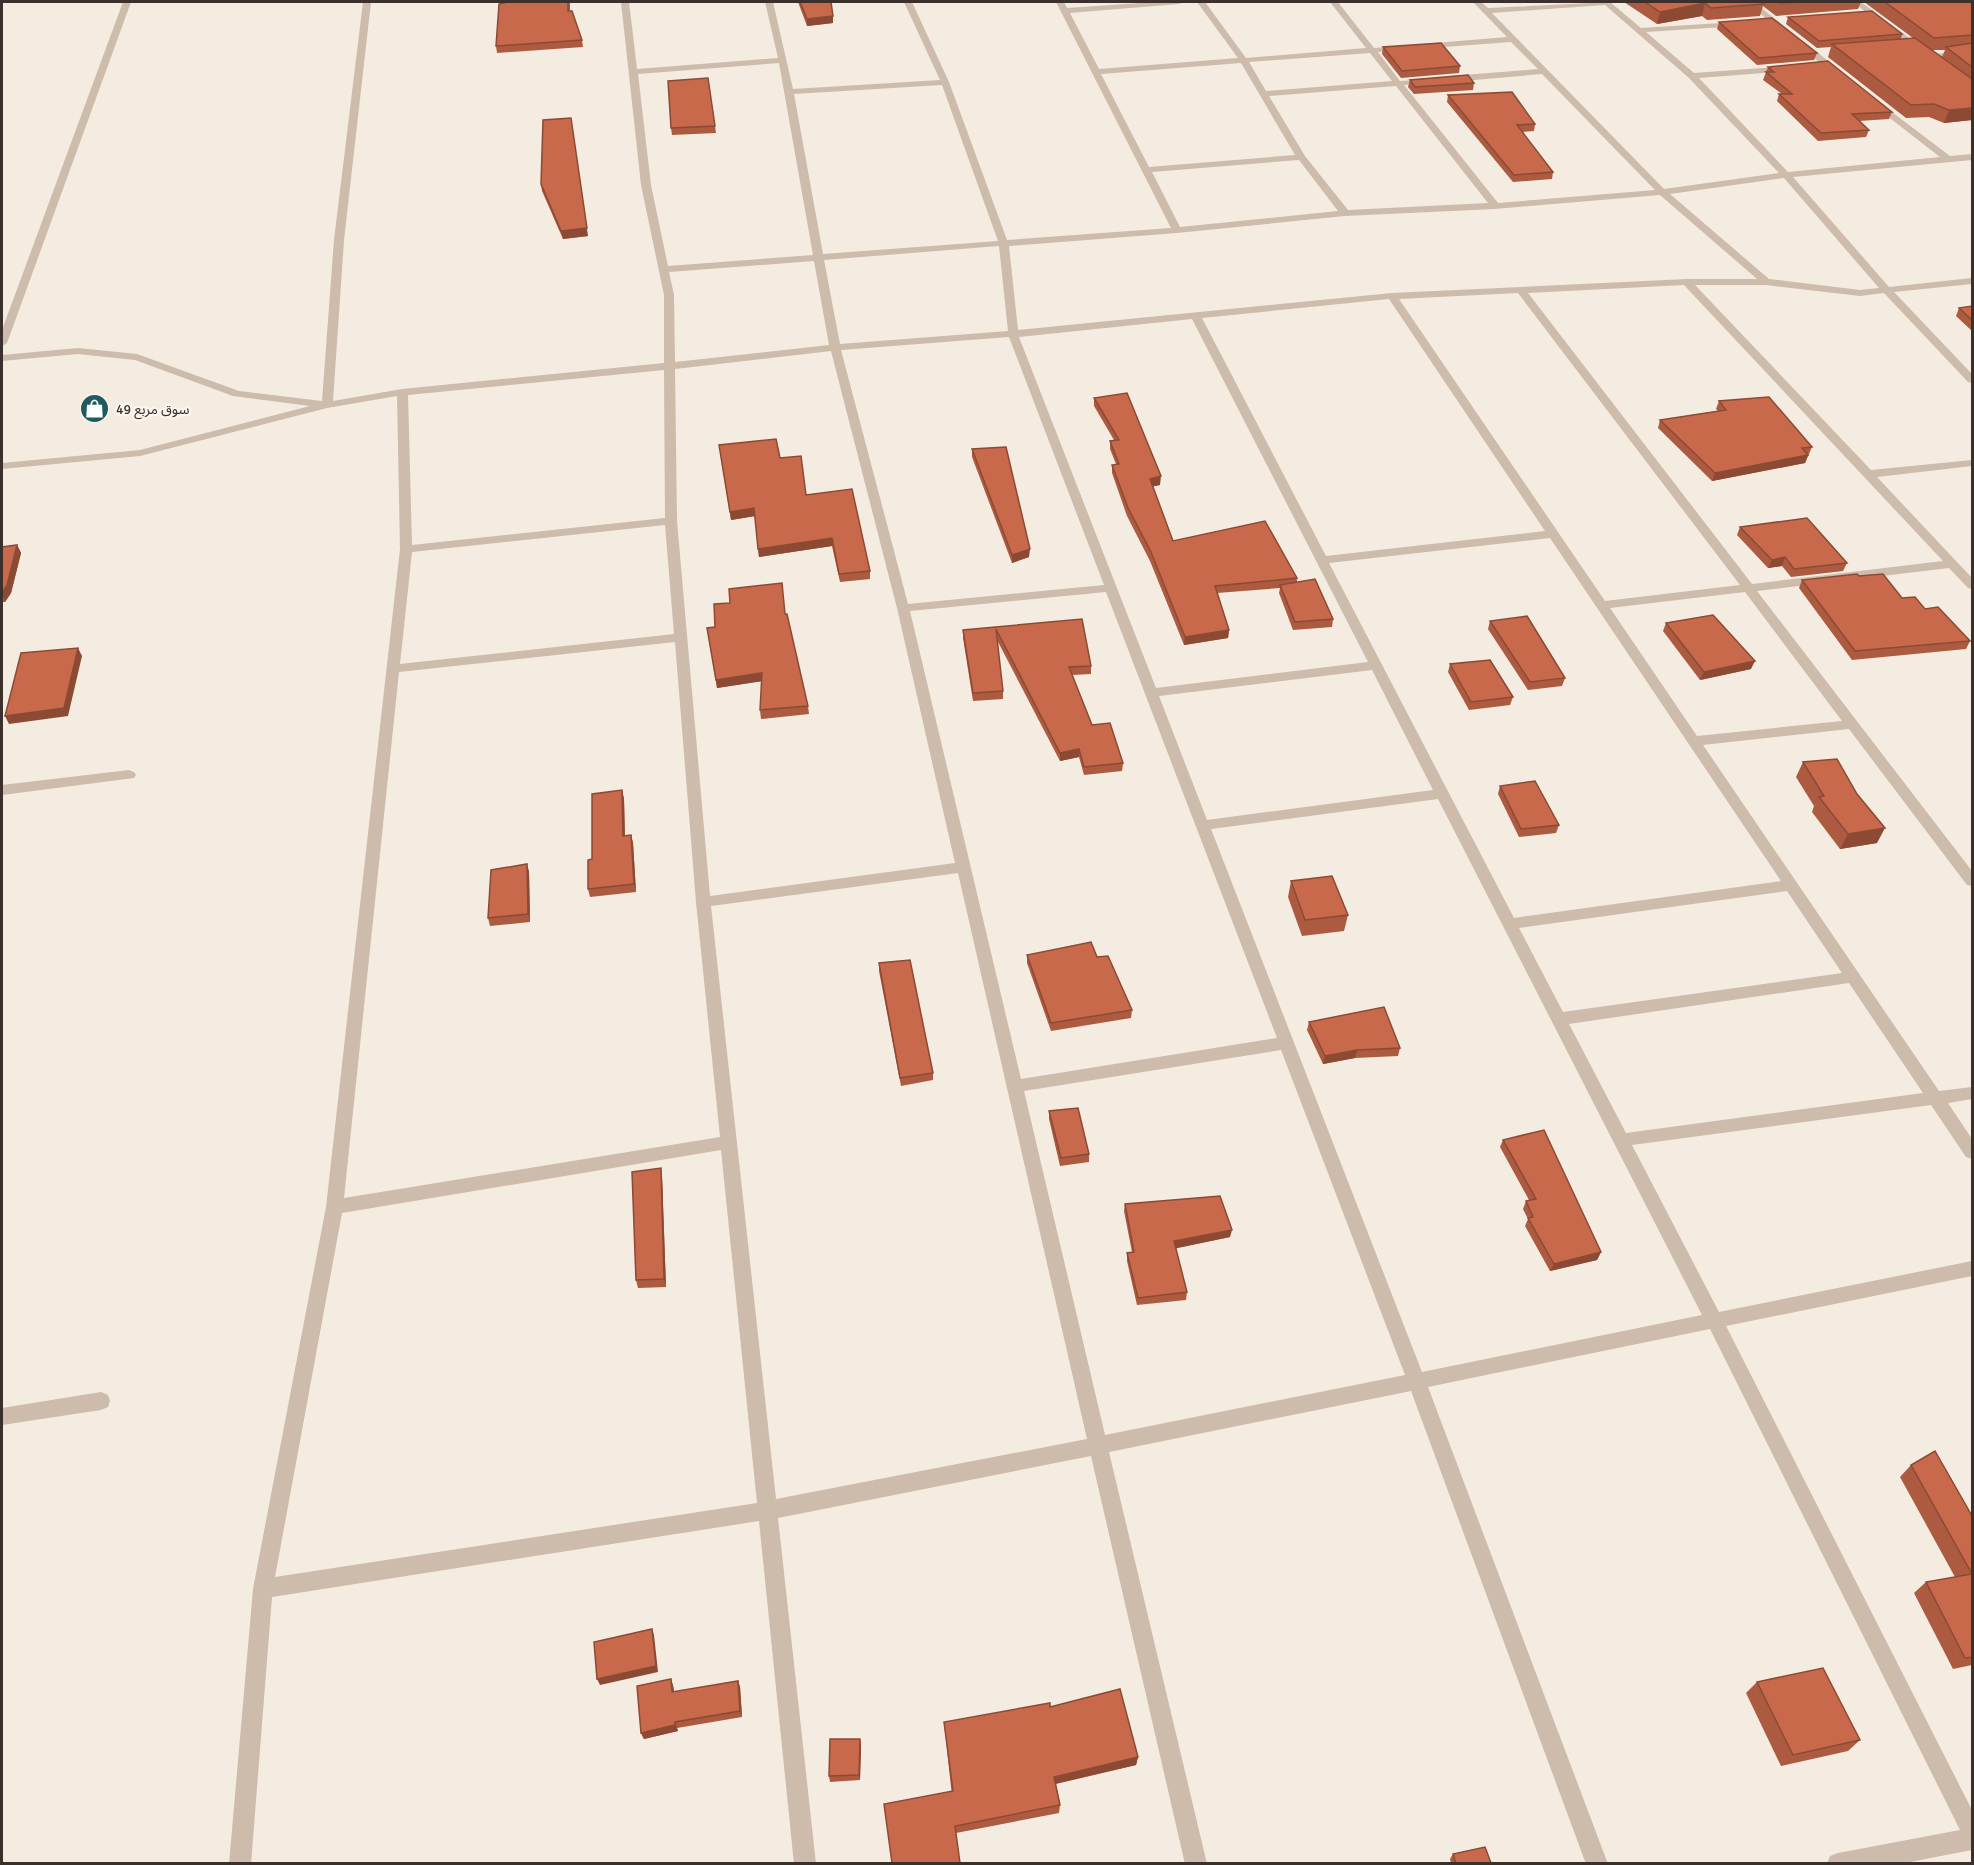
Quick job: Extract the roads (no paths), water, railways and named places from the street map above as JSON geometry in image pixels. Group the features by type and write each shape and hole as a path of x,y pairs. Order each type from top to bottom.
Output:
{"street":[{"path":"2,343 127,2"},
{"path":"327,405 339,240 367,2"},
{"path":"625,2 646,185 665,270 671,366 671,521 703,902 805,1863"},
{"path":"769,2 790,92 821,257 827,308 835,347 903,608 1196,1863"},
{"path":"908,2 945,82 1004,244 1013,334 1417,1382 1597,1863"},
{"path":"1060,2 1177,230"},
{"path":"1065,11 1179,2"},
{"path":"1201,2 1243,60 1300,158 1345,213"},
{"path":"1334,2 1495,206"},
{"path":"1476,2 1662,192 1766,282"},
{"path":"1486,11 1606,2 1692,76 1786,175 1888,292 1972,380"},
{"path":"1750,2 1768,21 1845,79"},
{"path":"1857,2 1936,63"},
{"path":"1861,14 1872,13"},
{"path":"1768,21 1784,20"},
{"path":"1641,30 1744,23"},
{"path":"1096,72 1513,39"},
{"path":"1902,46 1913,45"},
{"path":"1927,56 1972,51"},
{"path":"1813,53 1824,52"},
{"path":"633,72 783,60"},
{"path":"1815,65 1826,64"},
{"path":"1692,76 1793,67"},
{"path":"1443,80 1544,71"},
{"path":"1263,94 1432,81"},
{"path":"790,92 945,82"},
{"path":"1864,93 1948,159"},
{"path":"665,270 1177,230 1345,213 1495,206 1662,192 1786,175 1972,157"},
{"path":"1146,170 1300,158"},
{"path":"2,466 140,453 327,405 402,392 671,366 835,347 1013,334 1392,296 1687,282 1766,282 1832,291 1888,292 1972,281"},
{"path":"1687,282 1972,585"},
{"path":"1522,291 1972,881"},
{"path":"1392,296 1972,1152"},
{"path":"1195,315 1714,1320 1972,1832"},
{"path":"2,358 78,351 137,357 237,394 327,405"},
{"path":"240,1863 263,1589 335,1207 406,549 402,392"},
{"path":"1870,474 1972,463"},
{"path":"406,549 671,521"},
{"path":"1321,560 1554,534"},
{"path":"1601,604 1953,564"},
{"path":"903,608 1111,588"},
{"path":"392,669 680,637"},
{"path":"1152,693 1375,665"},
{"path":"1694,741 1853,724"},
{"path":"2,790 129,775"},
{"path":"1204,825 1443,794"},
{"path":"703,902 964,867"},
{"path":"1509,924 1791,885"},
{"path":"1558,1019 1853,977"},
{"path":"1015,1086 1287,1043"},
{"path":"1621,1140 1972,1093"},
{"path":"335,1207 729,1142"},
{"path":"263,1589 769,1510 1099,1446 1972,1268"},
{"path":"2,1417 101,1401"},
{"path":"1838,1863 1972,1839"}],"place":[{"name":"سوق مربع 49","path":"95,409"}]}
